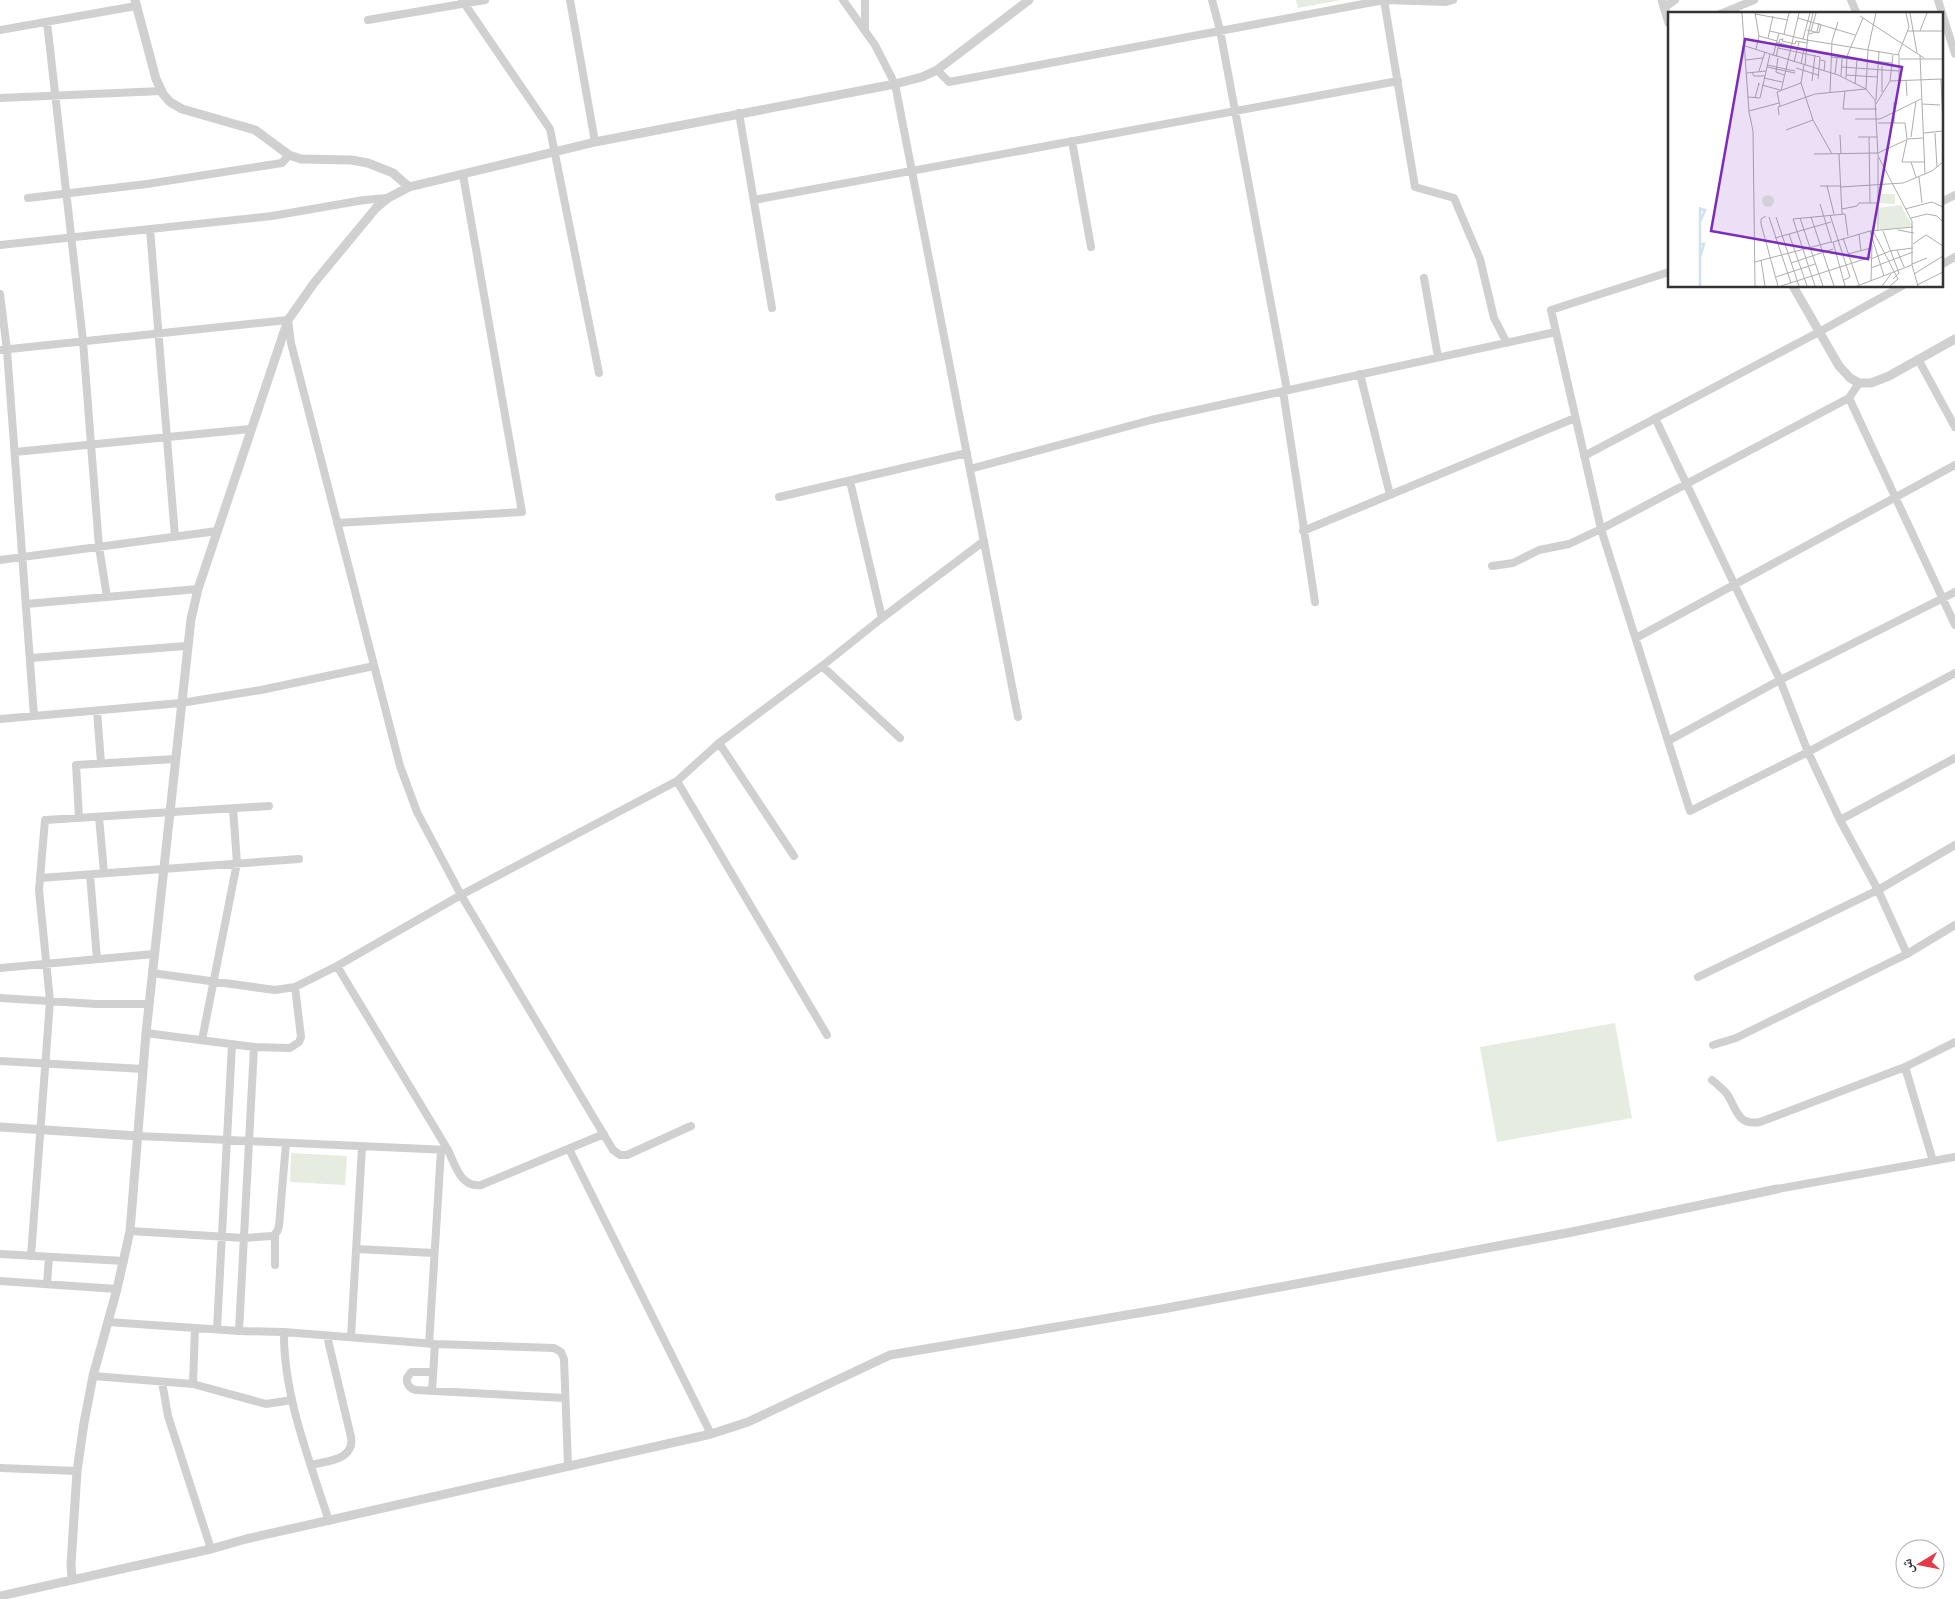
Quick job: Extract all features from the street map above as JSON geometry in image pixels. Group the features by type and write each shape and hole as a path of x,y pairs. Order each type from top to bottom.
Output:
{"street":[{"path":"368,20 463,2 485,0"},
{"path":"570,0 595,142"},
{"path":"843,0 875,45 895,84 1018,717"},
{"path":"865,0 865,30"},
{"path":"72,1580 71,1565 77,1471 92,1376 117,1288 130,1231 146,1033 186,646 198,589 288,320 314,282 376,208 388,198 409,187 595,142 895,84 922,77 937,70 1029,0"},
{"path":"1212,0 1236,111 1285,391 1303,531 1315,602"},
{"path":"937,70 949,82 1384,0 1446,2 1453,0"},
{"path":"1384,0 1416,187 1454,198 1480,259 1494,318 1507,343"},
{"path":"1668,20 1663,4 1675,0"},
{"path":"1725,12 1754,0"},
{"path":"1851,0 1856,12"},
{"path":"1938,0 1942,12"},
{"path":"463,2 550,129 556,151 599,373"},
{"path":"0,30 135,3 156,79 170,102 182,109 255,130 289,155 301,159 351,160 368,163 393,173 409,187"},
{"path":"1942,13 1955,54"},
{"path":"47,22 83,342 99,547 107,597"},
{"path":"754,200 1398,81"},
{"path":"0,98 162,91"},
{"path":"739,113 772,308"},
{"path":"1072,141 1091,247"},
{"path":"28,198 147,184 282,163 289,155"},
{"path":"337,524 522,512 463,175"},
{"path":"1942,201 1955,194"},
{"path":"0,245 272,216 364,200 388,198"},
{"path":"150,229 175,537"},
{"path":"1942,264 1955,257"},
{"path":"1668,272 1551,310 1601,529 1690,811 1808,752 1955,673"},
{"path":"1424,278 1438,358"},
{"path":"1794,288 1839,366 1850,378 1859,383 1870,383 1889,376 1955,339"},
{"path":"1584,456 1820,332 1898,288"},
{"path":"0,294 15,452 34,716"},
{"path":"288,320 290,343 400,766 417,812 461,895 613,1150 624,1156 690,1126"},
{"path":"4,350 288,320"},
{"path":"970,469 1151,420 1556,332"},
{"path":"1918,359 1955,427"},
{"path":"1360,374 1390,495"},
{"path":"1492,566 1513,563 1539,550 1568,544 1601,529 1850,398 1859,383"},
{"path":"1850,398 1955,625"},
{"path":"1303,531 1575,418"},
{"path":"1655,418 1780,680 1808,752 1840,820 1878,890 1907,954"},
{"path":"15,452 250,429"},
{"path":"779,497 967,453"},
{"path":"1636,638 1955,465"},
{"path":"850,480 882,618"},
{"path":"0,560 217,531"},
{"path":"152,972 214,980 268,990 295,987 337,966 461,895 677,781 719,743 822,666 984,540"},
{"path":"26,604 198,589"},
{"path":"1668,741 1780,680 1955,592"},
{"path":"30,658 186,646"},
{"path":"0,719 181,703 261,690 374,666"},
{"path":"822,666 900,738"},
{"path":"97,710 101,763"},
{"path":"719,743 794,856"},
{"path":"1840,820 1955,758"},
{"path":"79,818 76,765 175,759"},
{"path":"677,781 827,1035"},
{"path":"31,1256 50,1001 39,890 45,820 269,806"},
{"path":"202,1040 237,864 233,808"},
{"path":"99,817 104,874"},
{"path":"1698,977 1878,890 1955,845"},
{"path":"40,878 299,859"},
{"path":"90,875 97,959"},
{"path":"1713,1045 1736,1038 1907,954 1955,925"},
{"path":"0,968 154,954"},
{"path":"337,966 444,1150 463,1179 469,1184 477,1186 604,1134"},
{"path":"146,1033 254,1047 290,1048 299,1042 301,1031 295,987"},
{"path":"0,998 96,1004 149,1004"},
{"path":"1712,1080 1726,1093 1741,1118 1754,1123 1793,1111 1905,1067 1955,1042"},
{"path":"217,1329 232,1044"},
{"path":"239,1331 254,1047"},
{"path":"0,1061 143,1069"},
{"path":"1905,1067 1933,1161"},
{"path":"0,1127 138,1136 444,1150"},
{"path":"275,1265 275,1234 279,1226 286,1143"},
{"path":"351,1337 362,1147"},
{"path":"569,1149 711,1434"},
{"path":"432,1391 434,1372 432,1344 434,1253 444,1150"},
{"path":"0,1596 711,1434 748,1422 890,1355 1162,1309 1572,1232 1777,1189 1955,1157"},
{"path":"130,1231 244,1238 270,1237 275,1234"},
{"path":"357,1249 434,1253"},
{"path":"0,1254 124,1261"},
{"path":"47,1284 49,1257"},
{"path":"0,1281 117,1288"},
{"path":"108,1322 239,1331 284,1332 432,1344 550,1348 558,1350 564,1359 568,1466"},
{"path":"192,1384 195,1328"},
{"path":"284,1332 285,1363 292,1400 329,1521"},
{"path":"311,1465 344,1456 351,1446 351,1437 327,1336"},
{"path":"434,1372 414,1372 406,1380 408,1386 413,1389 432,1391 565,1398"},
{"path":"92,1376 192,1384 257,1403 266,1404 292,1400"},
{"path":"162,1382 168,1416 211,1549"},
{"path":"0,1468 77,1471"}],"shaded area":[{"path":"1296,0 1341,0 1298,8"},
{"path":"1615,1023 1632,1118 1497,1142 1480,1047"},
{"path":"291,1153 347,1156 345,1185 290,1182"}]}
